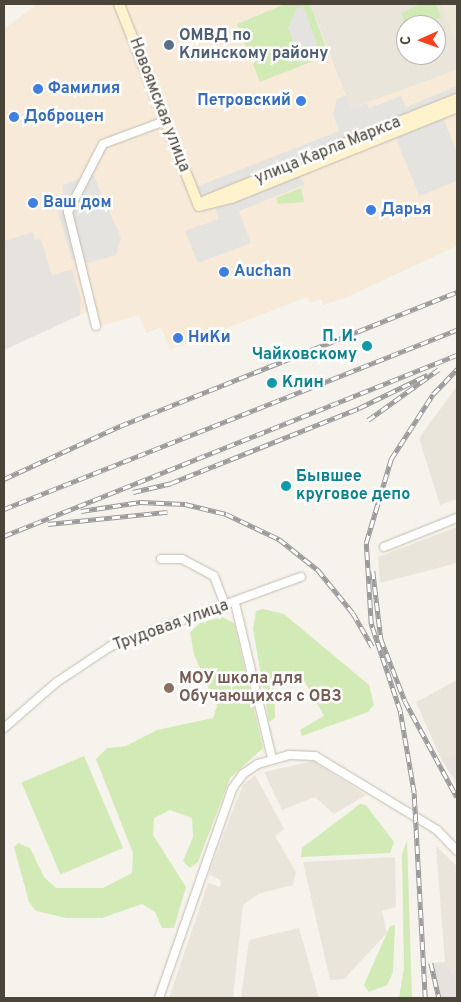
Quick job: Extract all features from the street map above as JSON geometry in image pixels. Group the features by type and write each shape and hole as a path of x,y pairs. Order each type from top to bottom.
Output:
{"street":[{"name":"Новоямская улица","path":"120,4 200,206"},
{"name":"улица Карла Маркса","path":"200,206 206,200 457,99"},
{"name":"улица Карла Маркса","path":"200,206 457,107"},
{"path":"96,326 68,212 103,144 165,121"},
{"path":"384,547 457,518"},
{"path":"161,559 182,559 214,576 226,607"},
{"name":"Трудовая улица","path":"4,728 57,682 111,646 226,607 301,577"},
{"path":"235,603 272,758"},
{"path":"159,998 232,789 243,774 272,758 315,756 344,771 410,817 437,830 457,851"}],"shaded area":[{"path":"37,4 285,4 237,24 261,82 329,55 351,108 457,70 457,246 345,298 323,305 321,299 310,303 307,297 170,350 161,327 146,333 139,315 100,326 96,309 80,315 72,269 52,275 41,239 35,241 33,233 4,241 4,29"},
{"path":"310,4 457,4 457,70 351,109"},
{"path":"441,4 457,4 457,38 455,39 446,15"},
{"path":"303,6 321,55 301,63 288,28 297,8"},
{"path":"457,86 457,98 208,197 202,197 196,187 339,131 333,114 337,99 346,95 351,108 367,103 369,108 401,96 406,107"},
{"path":"443,118 457,152 457,181 419,196 396,138"},
{"path":"93,174 121,238 116,255 84,264 81,257 72,260 57,210 65,203 62,185"},
{"path":"300,174 304,185 239,211 251,243 198,263 185,231 219,219 215,208"},
{"path":"33,232 35,240 41,239 52,275 72,269 81,300 80,315 4,350 4,241"},
{"path":"457,386 457,499 440,505 419,438"},
{"path":"457,527 457,563 380,583 378,557"},
{"path":"457,680 457,754 441,759 416,702"},
{"path":"457,754 457,784 441,759"},
{"path":"313,761 366,795 334,814 315,797 282,810 264,772"},
{"path":"255,775 284,829 275,836 296,872 293,885 258,894 243,905 233,998 169,998 208,883 220,887 221,881 209,874 230,817 243,785"},
{"path":"436,846 457,866 457,980 445,962"},
{"path":"395,857 396,907 382,911 387,933 344,979 330,980 303,862"},
{"path":"299,928 319,998 241,998 249,940"},
{"path":"445,962 457,980 457,998 436,998 431,963"}],"green space":[{"path":"285,4 310,4 329,55 260,82 237,24"},
{"path":"422,4 436,4 440,15 402,15 401,13"},
{"path":"301,188 304,202 278,204 276,198"},
{"path":"263,609 284,614 369,685 374,705 368,712 302,736 300,730 324,716 300,673 274,683 275,718 269,722 253,629 256,611"},
{"path":"222,617 234,623 263,748 230,778 198,862 190,868 183,861 193,837 192,818 170,810 154,818 153,835 186,887 174,928 162,928 155,912 142,904 102,918 66,918 36,911 29,902 14,847 18,843 30,848 44,877 56,888 103,888 132,873 133,853 96,759 107,748 126,746 157,730 213,718 217,706 194,655 190,632 200,623"},
{"path":"84,756 123,848 60,875 21,783"},
{"path":"360,804 366,805 394,842 390,853 301,857 302,848"},
{"path":"407,840 412,997 399,998 404,968 402,855"},
{"path":"395,925 393,972 387,985 369,992 364,985 390,926"}],"railway":[{"path":"4,479 120,426 457,292"},
{"path":"4,509 457,330"},
{"path":"4,536 457,355"},
{"path":"368,420 439,369"},
{"path":"425,998 414,793 400,711 371,624 366,543 391,459 433,394 457,369"},
{"path":"133,492 171,483 359,408 427,375"},
{"path":"81,511 140,502 185,504 226,514 279,539 318,570 353,613 373,647"},
{"path":"48,524 167,512"},
{"path":"373,571 381,639 405,701 457,797"},
{"path":"431,963 439,998"}],"place":[{"name":"ОМВД по Клинскому району","path":"169,45"},
{"name":"Фамилия","path":"38,89"},
{"name":"Петровский","path":"301,101"},
{"name":"Доброцен","path":"14,117"},
{"name":"Ваш дом","path":"33,203"},
{"name":"Дарья","path":"371,210"},
{"name":"Auchan","path":"224,272"},
{"name":"НиКи","path":"178,338"},
{"name":"П. И. Чайковскому","path":"367,346"},
{"name":"Клин","path":"272,383"},
{"name":"Бывшее круговое депо","path":"286,486"},
{"name":"МОУ школа для Обучающихся с ОВЗ","path":"169,688"}]}
